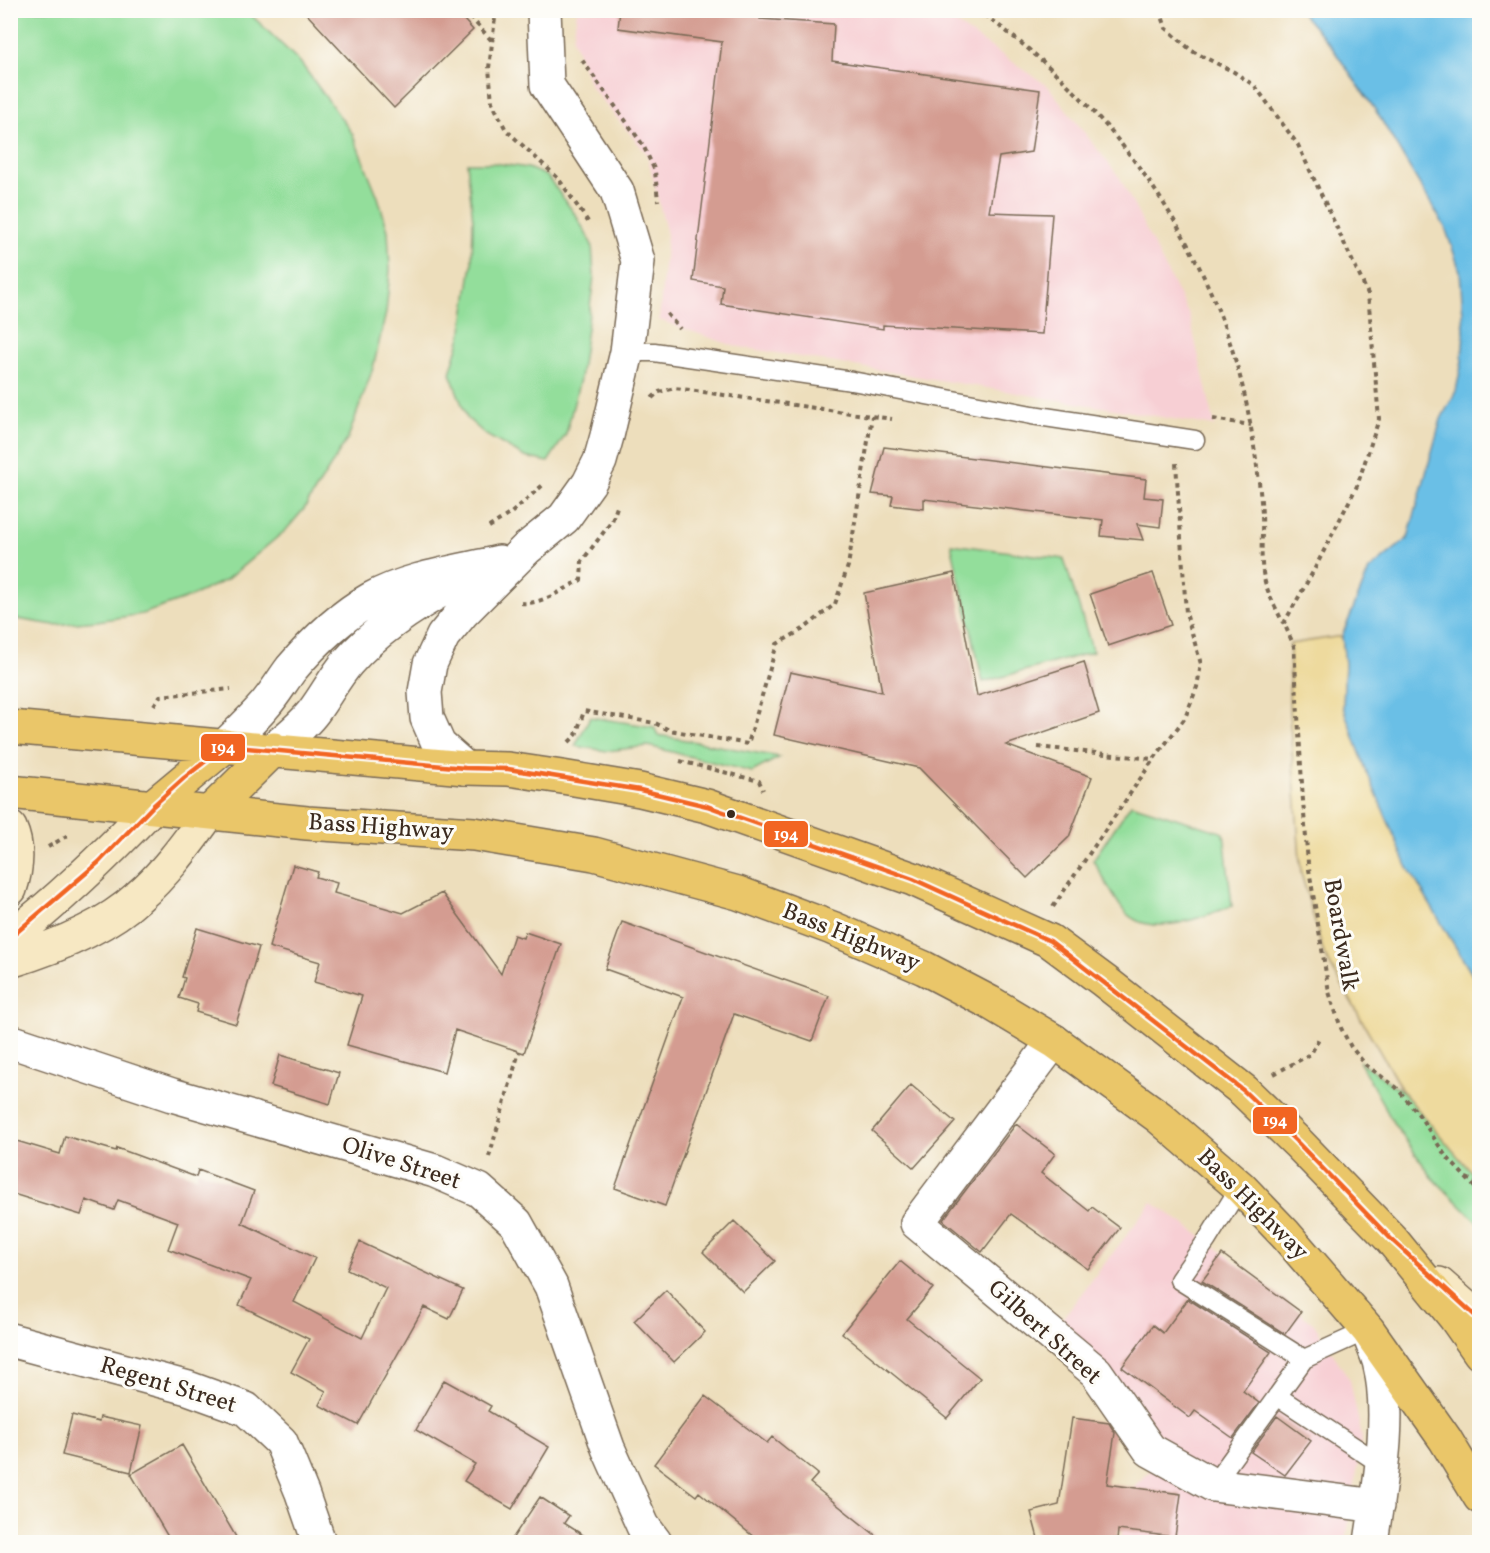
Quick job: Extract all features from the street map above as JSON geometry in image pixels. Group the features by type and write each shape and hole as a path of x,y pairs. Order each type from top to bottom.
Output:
{"highway":[{"path":"10,727 465,768 508,769 562,777 639,790 707,806 913,879 1050,941 1245,1091 1392,1240 1454,1316 1479,1353"},
{"path":"153,807 184,778 225,746"},
{"path":"210,812 274,749"},
{"name":"Bass Highway","path":"10,792 307,823 474,834 594,854 738,893 832,928 924,968 989,1002 1054,1041 1159,1117 1240,1187 1315,1268 1368,1330 1445,1439 1479,1497"}],"main road":[{"path":"10,938 99,862 153,807"},
{"path":"10,961 59,944 124,908 162,873 210,812"},
{"path":"10,890 14,843"},
{"path":"1392,1240 1479,1320"}],"street":[{"path":"465,768 439,745 427,718 425,692 430,664 444,636 463,612 513,556 564,518 589,483 600,461 608,436 627,352 638,261 616,191 547,85 544,10"},
{"path":"225,746 265,705 293,668 320,639 345,617 370,600 418,581 513,556"},
{"path":"274,749 298,729 314,711 334,678 370,640 413,607 450,585 513,556"},
{"name":"Olive Street","path":"10,1041 172,1095 435,1171 479,1190 516,1224 552,1286 608,1448 643,1526 655,1542"},
{"name":"Gilbert Street","path":"1054,1041 917,1223 1096,1372 1150,1450 1213,1485 1377,1506"},
{"path":"1368,1330 1379,1361 1383,1388 1382,1465 1371,1542"},
{"name":"Regent Street","path":"10,1340 188,1388 246,1408 281,1442 319,1542"}],"lane":[{"path":"627,352 654,352 840,380 1032,415 1195,440"},
{"path":"1240,1187 1179,1280 1304,1359"},
{"path":"1213,1485 1304,1359 1368,1330"},
{"path":"1277,1396 1382,1465"}],"path":[{"path":"464,10 492,41"},
{"path":"496,10 489,68 492,102 506,130 558,178 592,229"},
{"name":"Boardwalk","path":"977,10 1040,57 1093,111 1151,184 1178,226 1205,276 1240,372 1251,425 1259,479 1264,581 1294,646 1308,863 1329,992 1341,1028 1351,1047 1366,1065 1396,1087 1419,1115 1445,1155 1479,1193"},
{"path":"1160,10 1166,28 1192,51 1234,72 1255,86 1298,146 1368,294 1379,419 1357,486 1284,623"},
{"path":"579,55 643,145 655,171 659,210"},
{"path":"664,312 682,330"},
{"path":"647,402 659,392 675,388 895,419"},
{"path":"567,745 576,735 584,711 655,723 669,730 747,744 777,644 805,628 835,604 848,566 872,416"},
{"path":"1204,418 1251,425"},
{"path":"1047,916 1153,759 1185,718 1197,687 1201,664 1185,613 1176,457"},
{"path":"484,530 511,513 545,483"},
{"path":"512,603 529,604 581,580 582,561 612,521 620,499"},
{"path":"134,738 160,696 231,690 241,686"},
{"path":"1038,747 1153,759"},
{"path":"675,760 759,781 767,798"},
{"path":"14,843 39,852 74,832 93,801"},
{"path":"1245,1091 1311,1054 1320,1036"},
{"path":"479,1190 519,1052"},
{"path":"1465,1178 1479,1182"}],"shaded area":[{"path":"577,11 938,11 1048,86 1120,178 1189,315 1215,426 734,346 659,320 667,235 647,154 590,86 573,39"},
{"path":"1152,1202 1207,1240 1314,1324 1350,1380 1362,1438 1346,1542 1120,1542 1131,1489 1167,1455 1055,1328"}],"green space":[{"path":"11,10 247,11 300,62 352,133 378,197 388,231 390,270 386,313 373,368 348,438 304,509 286,530 226,580 185,599 142,614 54,625 11,618"},
{"path":"467,163 493,163 528,168 547,176 577,217 592,245 594,277 580,379 566,434 548,462 525,457 486,435 467,418 450,373 461,337 472,264 473,220"},
{"path":"951,544 1064,559 1093,652 983,682"},
{"path":"590,717 654,727 658,735 780,757 752,772 648,746 607,751 575,746"},
{"path":"1131,804 1224,833 1232,906 1192,920 1163,925 1136,920 1125,912 1093,860"},
{"path":"1359,1061 1403,1092 1479,1181 1479,1224 1432,1177 1394,1124"}],"sand":[{"path":"1342,636 1345,664 1343,707 1367,772 1407,866 1479,986 1479,1181 1403,1092 1324,954 1301,873 1289,710 1290,644"}],"water":[{"path":"1300,11 1479,11 1479,986 1407,866 1367,772 1343,707 1345,664 1342,636 1369,570 1408,538 1441,419 1456,391 1462,361 1464,330 1460,271 1445,227 1376,111 1331,46"}],"building":[{"path":"303,10 455,10 473,30 394,108"},
{"path":"620,10 761,10 760,19 834,24 832,61 1040,90 1031,152 999,157 989,212 1052,214 1042,334 883,325 883,329 721,304 723,286 693,281 722,42 618,28"},
{"path":"884,447 1146,479 1144,497 1163,499 1160,527 1137,524 1143,540 1101,536 1103,520 924,499 924,509 891,505 893,496 872,494"},
{"path":"954,573 977,696 1084,662 1099,713 1006,745 1092,777 1069,837 1027,878 919,768 774,735 790,672 882,692 864,593"},
{"path":"1153,573 1171,625 1108,646 1090,594"},
{"path":"293,865 318,872 316,877 337,883 334,893 403,913 442,893 501,974 514,935 523,938 525,932 561,944 524,1053 455,1030 444,1072 347,1045 362,996 314,982 320,962 269,947"},
{"path":"622,922 829,996 812,1041 734,1014 665,1206 615,1188 683,997 605,969"},
{"path":"197,928 259,947 236,1024 196,1012 198,1004 179,998 185,978 182,977"},
{"path":"280,1055 339,1073 330,1104 271,1086"},
{"path":"911,1085 955,1122 914,1168 872,1131"},
{"path":"1016,1124 1055,1154 1041,1173 1089,1211 1092,1207 1120,1228 1088,1269 1011,1214 982,1252 943,1220"},
{"path":"65,1136 116,1151 117,1148 196,1177 198,1170 254,1191 242,1223 315,1258 294,1302 362,1338 386,1288 347,1269 360,1242 463,1290 449,1319 424,1307 358,1425 319,1405 326,1391 291,1372 309,1339 239,1305 251,1280 168,1249 178,1222 118,1200 114,1210 86,1200 81,1215 10,1193 10,1139 60,1154"},
{"path":"734,1221 775,1261 743,1292 703,1252"},
{"path":"1222,1254 1301,1312 1285,1334 1202,1281"},
{"path":"900,1261 933,1288 907,1319 980,1378 947,1418 842,1333"},
{"path":"666,1290 705,1332 674,1362 634,1321"},
{"path":"1188,1299 1271,1352 1243,1391 1259,1403 1233,1438 1195,1411 1190,1418 1122,1367 1153,1325 1163,1333"},
{"path":"444,1380 491,1406 488,1411 549,1447 512,1509 464,1481 475,1464 416,1430"},
{"path":"705,1396 767,1443 772,1437 818,1474 810,1483 884,1542 760,1542 699,1492 696,1496 654,1464"},
{"path":"72,1415 99,1422 100,1417 142,1426 131,1472 62,1455"},
{"path":"1277,1416 1311,1441 1285,1475 1251,1452"},
{"path":"1072,1418 1109,1423 1115,1433 1107,1484 1181,1494 1175,1537 1118,1530 1117,1541 1083,1539 1084,1542 1039,1542 1031,1512 1059,1505"},
{"path":"182,1445 239,1542 171,1542 131,1474"},
{"path":"540,1497 569,1516 564,1523 594,1542 510,1542"}],"transit line":[{"name":"194","path":"10,938 99,862 153,806 184,778 225,746 465,768 508,769 640,790 707,806 913,879 1050,941 1244,1091 1392,1240 1480,1320"}]}
